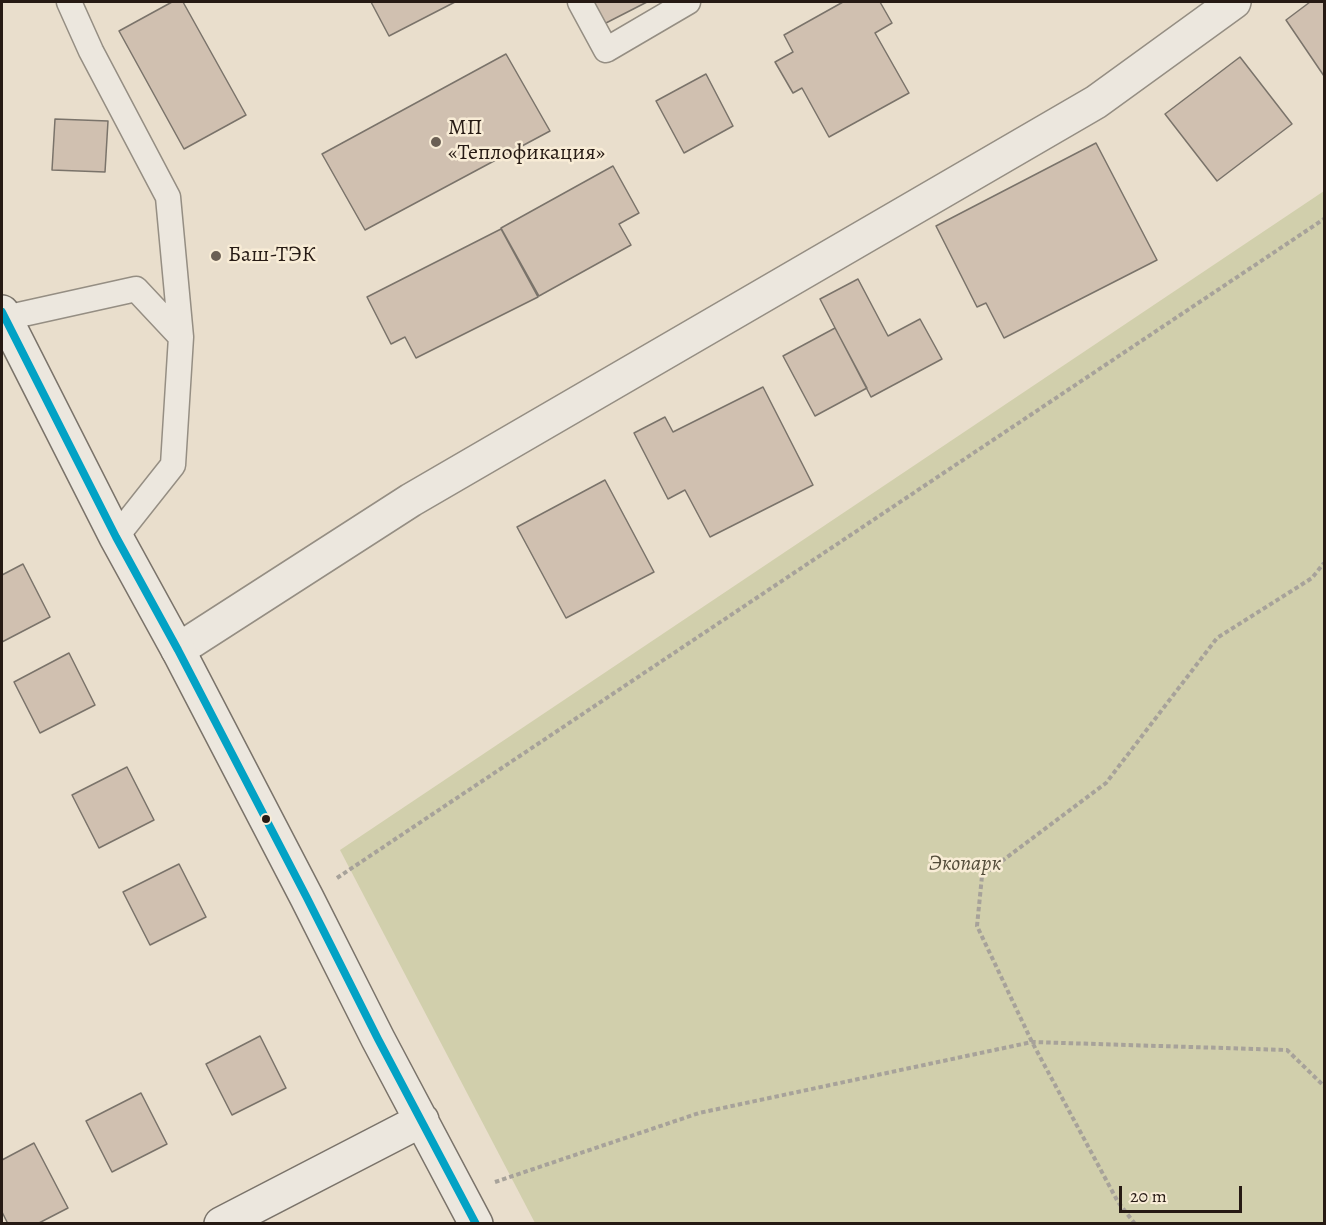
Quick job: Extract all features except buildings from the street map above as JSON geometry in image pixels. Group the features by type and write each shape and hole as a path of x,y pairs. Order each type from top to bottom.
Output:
{"main road":[{"path":"178,650 411,500 1096,102 1234,2"},
{"path":"3,315 116,537 178,650 476,1224"},
{"path":"221,1224 422,1120"}],"lane":[{"path":"69,2 91,51 168,197 181,337 172,465 116,537"},
{"path":"580,2 606,50 688,2"},
{"path":"3,315 136,289 181,337"}],"path":[{"path":"331,882 1324,219"},
{"path":"1135,1224 1118,1202 1032,1042 977,926 982,876 1106,783 1217,638 1312,578 1324,563"},
{"path":"487,1185 699,1113 1032,1042 1287,1050 1324,1086"}],"green space":[{"name":"Экопарк","path":"1324,191 1324,1223 535,1223 340,850"}],"transit line":[{"path":"2,312 116,537 178,650 476,1224"}],"place":[{"name":"МП «Теплофикация»","path":"436,142"},
{"name":"Баш-ТЭК","path":"216,256"}]}
